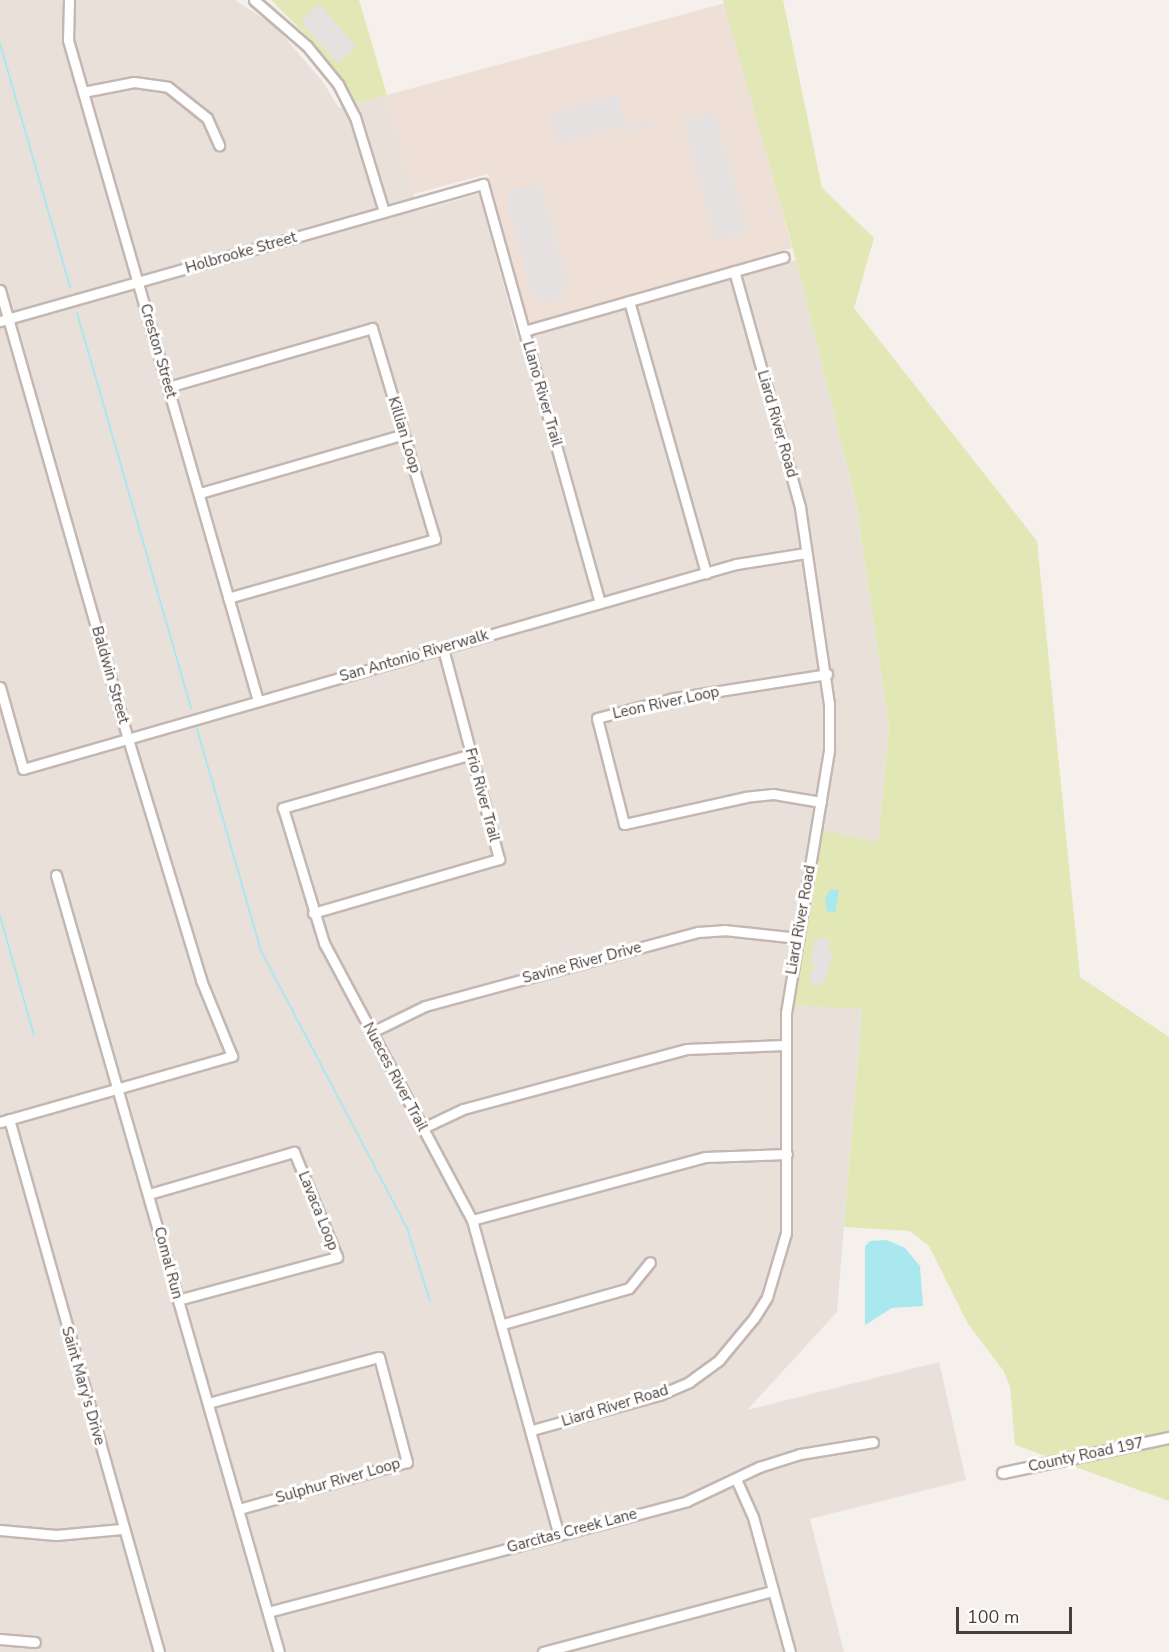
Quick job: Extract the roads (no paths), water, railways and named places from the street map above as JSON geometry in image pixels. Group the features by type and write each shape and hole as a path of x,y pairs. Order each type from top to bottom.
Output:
{"street":[{"name":"Creston Street","path":"69,0 68,40 258,701"},
{"path":"254,0 307,46 338,84 355,117 384,212"},
{"path":"83,92 134,82 168,87 207,118 219,145"},
{"name":"Holbrooke Street","path":"4,320 483,184"},
{"name":"Llano River Trail","path":"483,184 600,603"},
{"path":"524,331 784,257"},
{"name":"Liard River Road","path":"532,1430 659,1395 704,1371 739,1339 767,1297 782,1257 788,1213 784,1045 787,1003 829,749 827,675 790,467 734,271"},
{"name":"Baldwin Street","path":"0,290 4,320 128,739 201,980 232,1056 117,1088"},
{"path":"629,301 706,573"},
{"name":"Killian Loop","path":"168,387 372,328 435,539 228,598"},
{"path":"200,493 404,434"},
{"name":"San Antonio Riverwalk","path":"0,687 23,769 706,573 806,553"},
{"name":"Frio River Trail","path":"313,913 499,859 443,648"},
{"name":"Leon River Loop","path":"821,802 773,794 746,797 624,824 597,718 674,698 827,675"},
{"name":"Nueces River Trail","path":"472,754 283,808 313,913 324,943 472,1220 503,1324 559,1535"},
{"name":"Comal Run","path":"56,875 279,1652"},
{"name":"Savine River Drive","path":"372,1032 425,1006 698,932 724,930 799,938"},
{"path":"423,1128 463,1109 677,1052 710,1047 784,1045"},
{"path":"4,1121 117,1088"},
{"name":"Saint Mary's Drive","path":"4,1121 159,1652"},
{"name":"Lavaca Loop","path":"149,1194 294,1152 337,1257 178,1300"},
{"path":"472,1220 705,1157 787,1154"},
{"path":"503,1324 629,1288 650,1262"},
{"name":"Sulphur River Loop","path":"208,1403 379,1357 407,1462 239,1509"},
{"name":"County Road 197","path":"1003,1473 1169,1438"},
{"name":"Garcitas Creek Lane","path":"268,1612 687,1501 801,1454 873,1442"},
{"path":"736,1479 753,1517 790,1652"},
{"path":"0,1530 56,1535 123,1529"},
{"path":"543,1652 773,1591"},
{"path":"0,1639 35,1642"}],"water":[{"path":"830,889 839,890 835,913 827,911 825,899"},
{"path":"887,1240 905,1248 920,1266 923,1306 892,1308 865,1325 865,1246 870,1241"}],"waterway":[{"path":"0,44 70,287"},
{"path":"77,313 191,709"},
{"path":"197,729 261,951 407,1228 430,1301"},
{"path":"0,916 34,1035"}]}
